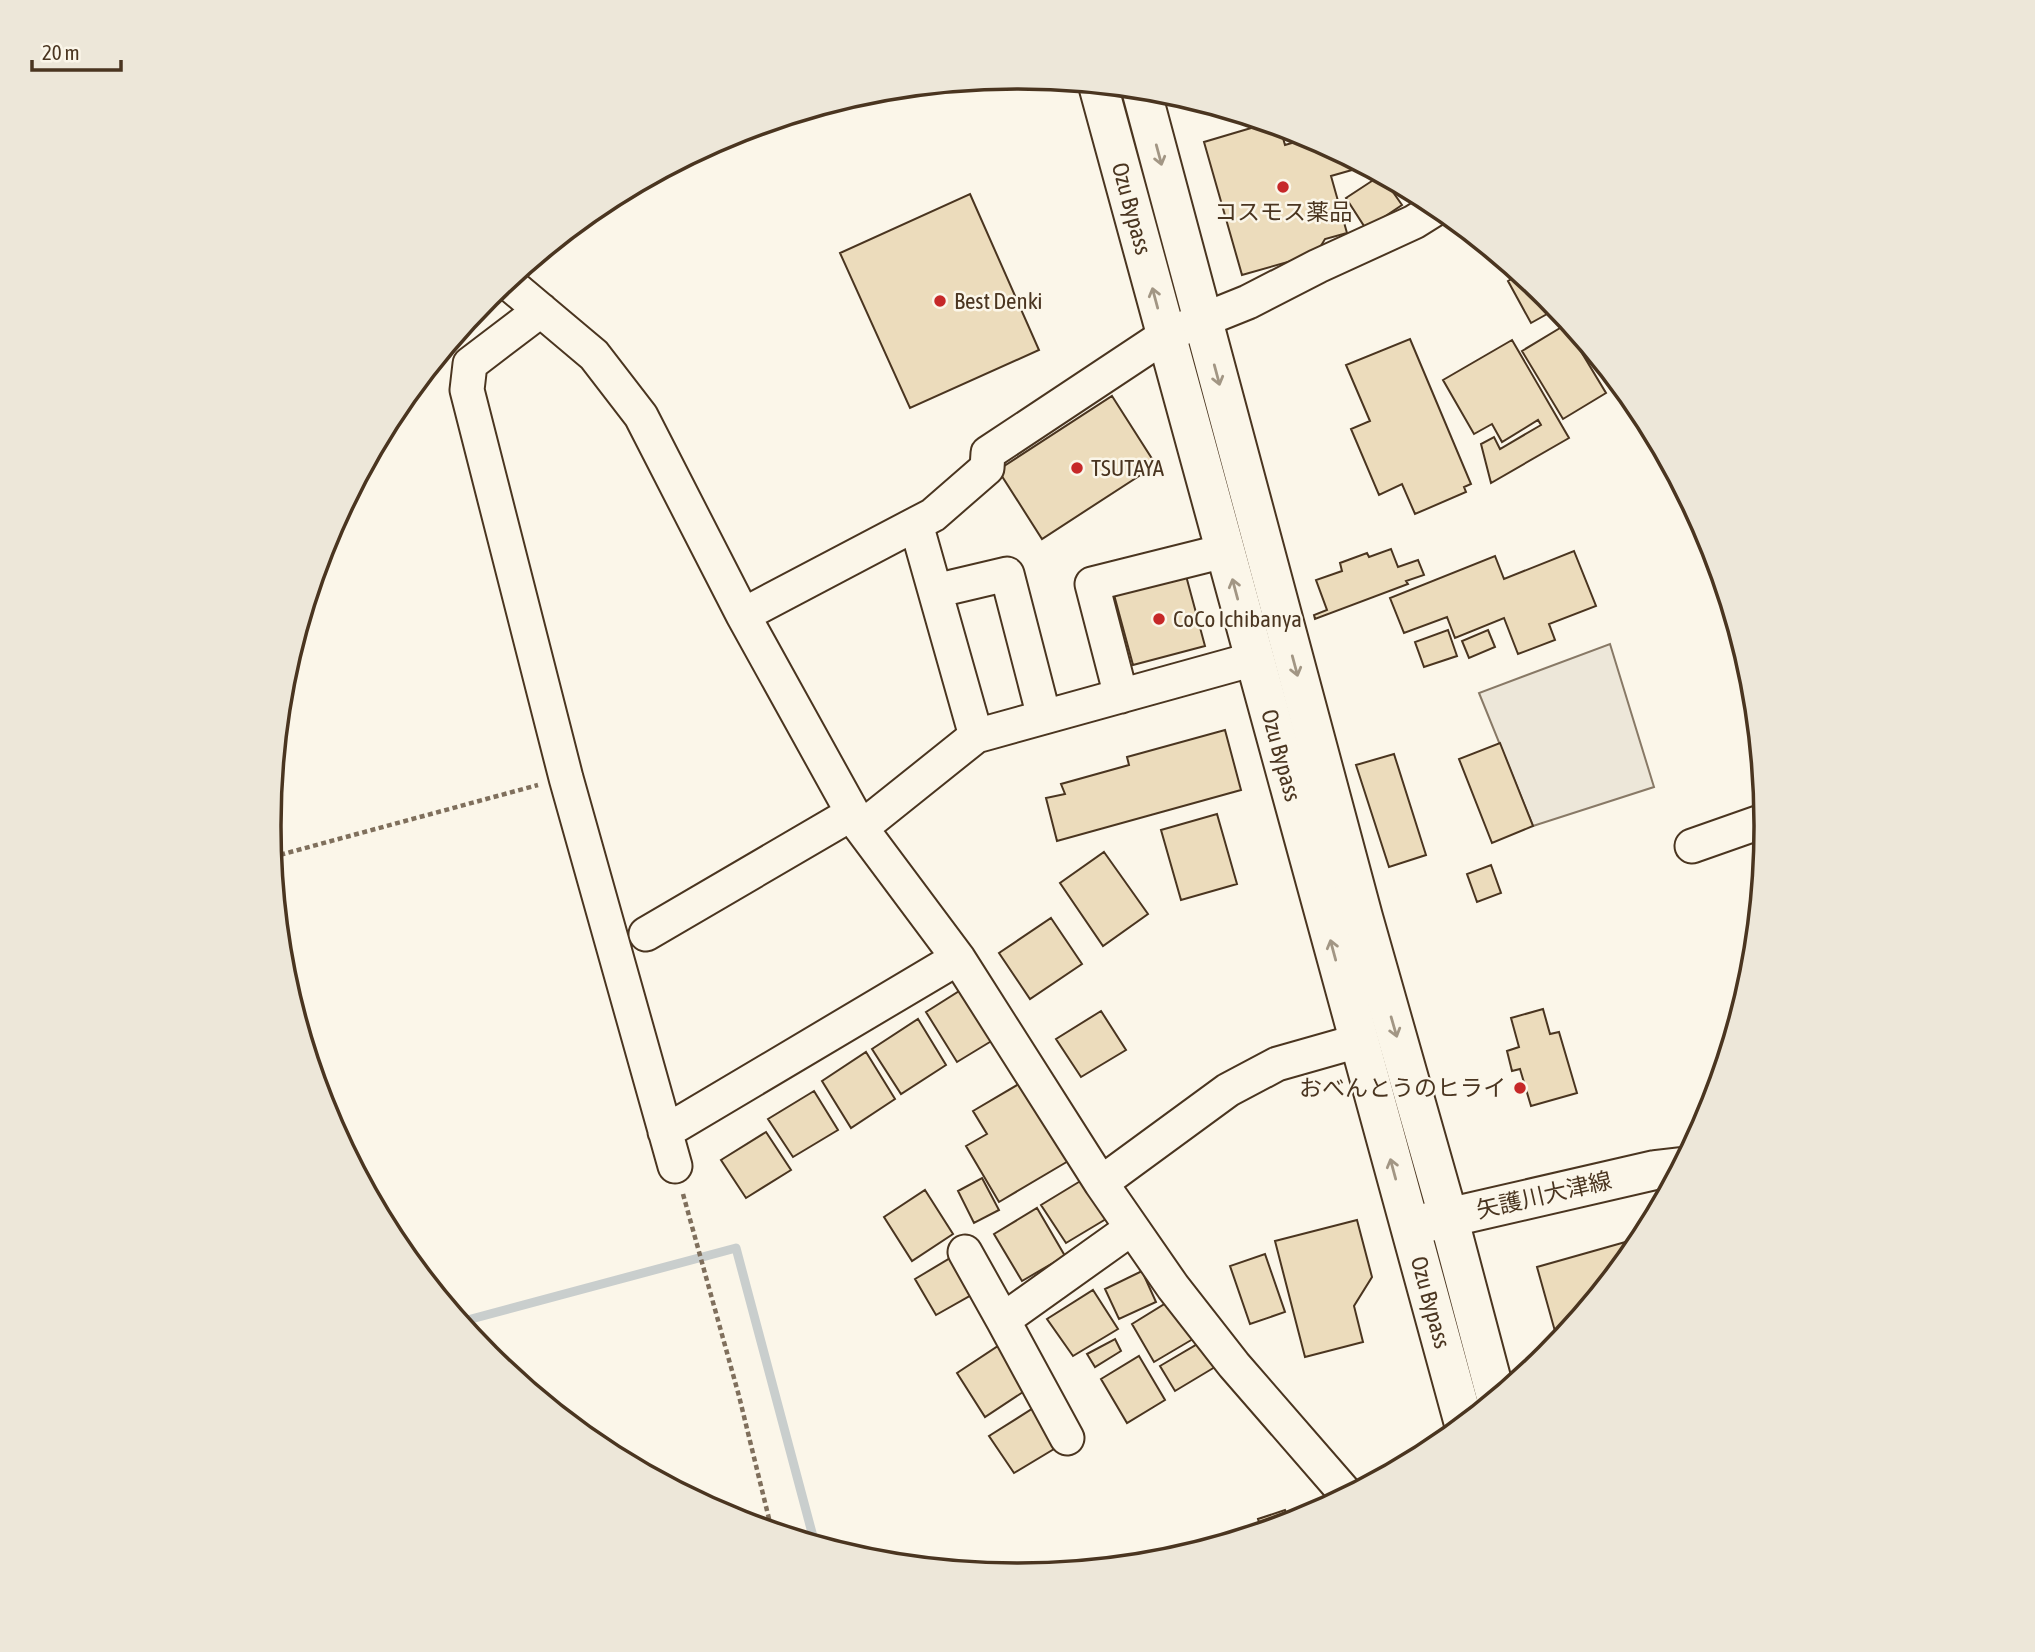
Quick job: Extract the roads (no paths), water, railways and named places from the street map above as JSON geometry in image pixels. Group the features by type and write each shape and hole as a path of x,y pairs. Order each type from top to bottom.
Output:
{"main road":[{"name":"Ozu Bypass","path":"1101,95 1461,1414"},
{"name":"Ozu Bypass","path":"1144,100 1363,917 1448,1216 1493,1388"},
{"name":"矢護川大津線","path":"1409,1226 1669,1168"}],"street":[{"path":"743,615 933,515 987,468 988,453 1166,335 1248,302 1428,214"},
{"path":"515,288 594,355 641,416 743,615 857,821 958,958 1101,1183 1173,1287 1234,1365 1341,1488"},
{"path":"541,310 470,364 467,390 566,778 675,1167"},
{"path":"916,524 976,736"},
{"path":"1121,696 1093,584 1224,551"},
{"path":"935,591 1007,574 1044,717"},
{"path":"646,934 857,821 976,736 1254,659"},
{"path":"1692,846 1754,824"},
{"path":"666,1132 958,958"},
{"path":"1101,1183 1228,1090 1277,1064 1358,1041"},
{"path":"1003,1320 1132,1228"},
{"path":"965,1252 1067,1438"}],"waterway":[{"path":"471,1319 736,1248 812,1533"}],"place":[{"name":"コスモス薬品","path":"1283,187"},
{"name":"Best Denki","path":"940,301"},
{"name":"TSUTAYA","path":"1077,468"},
{"name":"CoCo Ichibanya","path":"1159,619"},
{"name":"おべんとうのヒライ","path":"1520,1088"}]}
